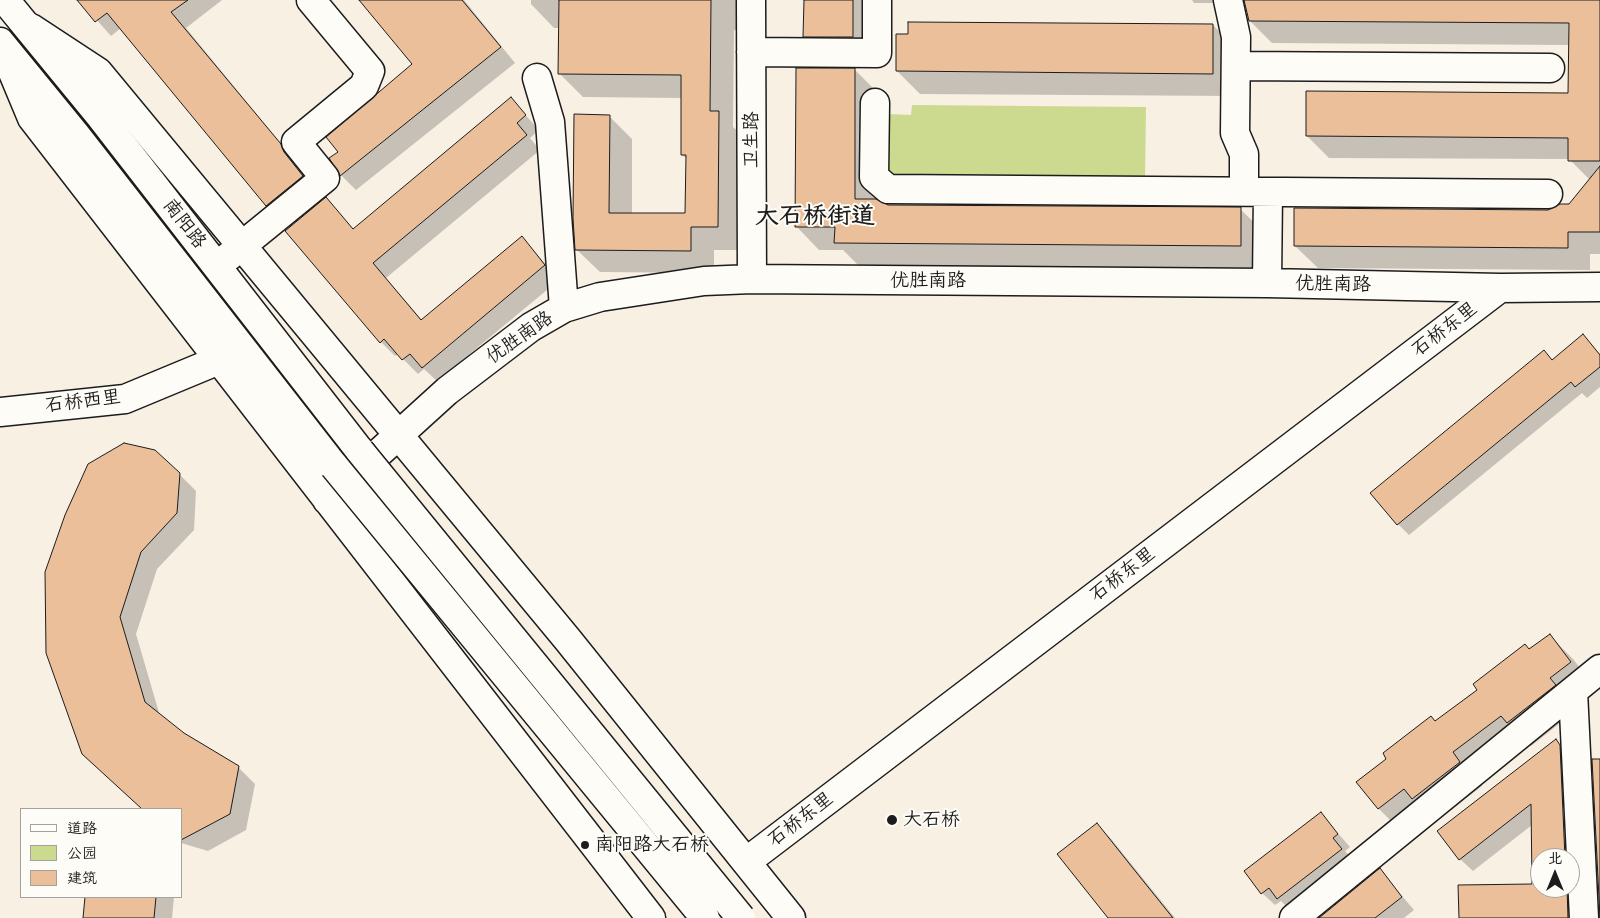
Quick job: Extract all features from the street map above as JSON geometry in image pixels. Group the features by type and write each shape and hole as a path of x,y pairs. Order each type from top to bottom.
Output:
{"street":[{"name":"南阳路","path":"6,0 360,451 741,918"},
{"path":"217,267 326,178 296,142 364,86 370,71 311,0"},
{"name":"卫生路","path":"752,0 752,279"},
{"path":"752,52 877,53 877,0"},
{"path":"1228,0 1236,37 1235,133 1256,191 1267,283"},
{"path":"25,24 98,72 568,640 791,918"},
{"name":"南阳路","path":"0,42 76,135 334,466 692,907 705,918"},
{"path":"0,42 32,118 651,918"},
{"path":"1236,66 1550,68"},
{"path":"536,78 550,122 564,308"},
{"path":"875,103 874,176 888,189 1548,194"},
{"name":"优胜南路","path":"327,500 447,391 531,327 564,308 600,297 653,288 704,281 752,279 1267,283 1500,288 1600,287"},
{"name":"石桥东里","path":"746,862 1500,288"},
{"name":"石桥西里","path":"0,412 125,399 219,360"},
{"path":"1294,918 1600,669"},
{"path":"1573,691 1584,918"}],"green space":[{"path":"912,105 1146,107 1145,179 887,176 888,114 911,115"}],"building":[{"path":"77,0 188,0 171,12 281,144 284,152 303,176 266,206 107,13 95,22"},
{"path":"359,0 462,0 501,47 340,176 329,158 338,152 326,137 412,64"},
{"path":"559,0 711,0 710,111 719,111 718,227 691,227 691,251 575,250 573,218 574,114 610,115 609,213 685,213 686,155 681,155 681,75 558,74"},
{"path":"804,0 853,0 853,37 803,37"},
{"path":"1244,0 1600,0 1600,161 1568,161 1568,138 1306,136 1306,91 1568,93 1569,23 1249,21"},
{"path":"908,22 1213,24 1213,74 896,71 896,34 908,34"},
{"path":"796,68 855,68 855,199 876,199 888,205 1241,207 1241,246 834,243 835,227 795,227"},
{"path":"511,97 526,115 517,123 527,135 373,263 421,320 522,236 545,265 422,368 410,354 402,360 384,339 380,343 285,231 326,197 353,229"},
{"path":"1600,166 1600,232 1568,232 1568,248 1294,246 1294,208 1548,210 1560,204 1569,204"},
{"path":"1583,334 1600,355 1600,367 1575,387 1571,382 1397,525 1370,493 1544,350 1552,360"},
{"path":"124,443 155,450 180,473 177,513 141,552 120,617 145,702 184,733 239,766 230,814 182,839 182,808 141,808 82,754 46,653 45,572 65,515 88,464"},
{"path":"1550,634 1571,662 1550,678 1556,685 1507,723 1501,716 1453,752 1460,762 1412,799 1404,789 1378,809 1356,782 1386,759 1383,753 1431,716 1435,721 1477,690 1473,684 1525,644 1529,649"},
{"path":"1556,739 1560,745 1565,848 1532,848 1531,804 1459,860 1437,831"},
{"path":"1592,759 1600,759 1600,918"},
{"path":"1321,812 1338,834 1333,838 1342,849 1277,899 1269,888 1261,894 1244,871"},
{"path":"1097,823 1173,918 1108,918 1057,854"},
{"path":"1380,868 1402,897 1375,918 1319,918"},
{"path":"1530,884 1530,898 1567,898 1568,918 1459,918 1458,885"},
{"path":"85,898 156,898 154,918 83,918"}],"place":[{"name":"大石桥","path":"892,820"},
{"name":"南阳路大石桥","path":"585,845"}],"district":[{"name":"大石桥街道","path":"815,217"}]}
